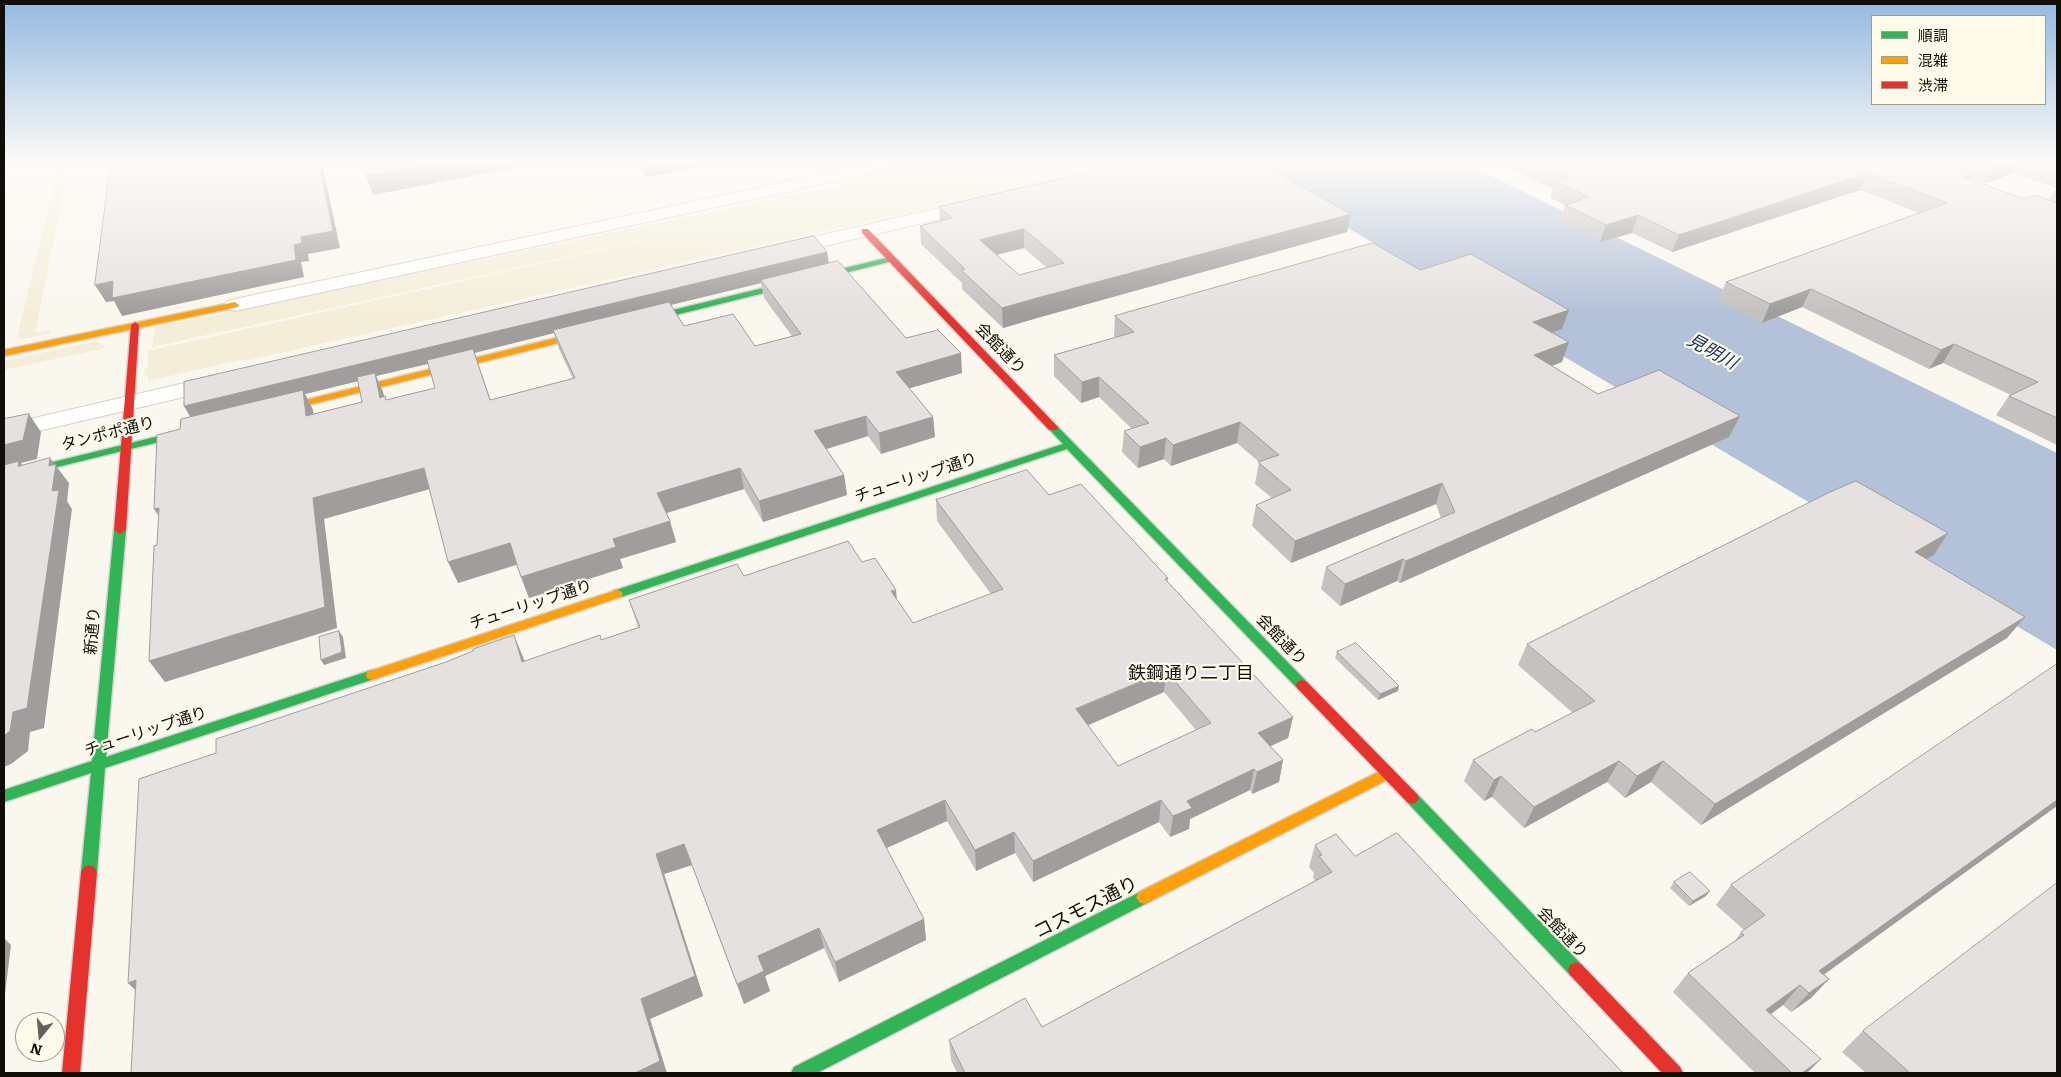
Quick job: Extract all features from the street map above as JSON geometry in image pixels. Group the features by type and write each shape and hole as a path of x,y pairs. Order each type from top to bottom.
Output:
{"street":[{"path":"4,353 663,213"},
{"path":"759,256 940,213"},
{"name":"会館通り","path":"865,231 1069,445 1388,773 1674,1073"},
{"path":"629,323 890,259"},
{"name":"新通り","path":"71,1073 97,765 127,447 135,325"},
{"path":"262,413 600,330"},
{"path":"4,432 236,378"},
{"name":"タンポポ通り","path":"4,477 204,428"},
{"name":"チューリップ通り","path":"4,796 1069,445"},
{"name":"コスモス通り","path":"800,1073 1388,773"}],"shaded area":[{"path":"47,213 59,213 35,333 51,330 51,333 23,339 17,337"},
{"path":"704,213 766,213 152,347 155,327"},
{"path":"767,213 914,213 881,221 870,221 148,381 148,375 144,376 145,369 148,368 148,351"},
{"path":"97,341 106,348 4,370 4,361"}],"water":[{"name":"見明川","path":"1323,213 1568,213 2057,453 2057,650"}],"building":[{"path":"104,213 329,213 333,231 301,237 302,243 294,245 296,260 112,298 113,281 95,285"},
{"path":"946,213 1351,214 1002,308 961,270 965,269 920,226 952,218","holes":["1024,229 1064,263 1019,275 980,240"]},
{"path":"1582,213 1745,213 1679,235 1638,215 1606,225"},
{"path":"1918,213 2057,213 2057,418 2009,396 2038,382 1954,344 1941,350 1811,289 1770,304 1726,282"},
{"path":"814,236 827,252 184,406 184,382"},
{"path":"1373,243 1420,270 1471,254 1569,310 1533,322 1569,342 1534,355 1598,394 1659,370 1740,416 1406,561 1403,559 1345,584 1326,567 1455,512 1442,483 1295,541 1256,505 1291,490 1258,462 1279,455 1240,422 1173,445 1166,438 1140,447 1124,431 1149,423 1099,377 1082,382 1054,355 1134,332 1115,316"},
{"path":"838,261 906,338 938,330 961,353 896,372 933,417 879,433 866,416 814,431 844,475 759,501 740,468 657,493 670,521 613,539 616,547 521,577 510,543 448,562 424,468 313,498 325,607 149,661 154,546 157,545 159,508 154,509 157,435 180,429 181,419 303,390 306,416 362,402 357,377 375,373 380,398 385,396 386,400 435,388 427,360 473,349 490,400 575,378 553,330 669,302 684,326 733,314 755,346 801,334 761,280"},
{"path":"29,414 23,440 4,445 4,419"},
{"path":"50,458 49,466 56,464 52,491 59,490 27,708 13,712 10,731 4,736 4,465 19,461 18,466"},
{"path":"1027,470 1049,495 1081,484 1168,578 1165,579 1293,717 1258,733 1283,760 1257,772 1254,769 1187,801 1192,808 1173,816 1161,800 1033,861 1014,832 975,850 945,800 877,830 924,919 835,962 819,928 758,956 764,971 737,984 684,844 656,854 695,976 641,999 660,1061 635,1073 131,1073 136,980 128,983 139,779 216,753 216,739 446,662 473,651 473,649 514,635 522,662 600,635 601,640 640,627 629,600 737,564 744,576 848,541 862,562 875,558 896,590 891,591 913,623 1003,589 936,500","holes":["1166,671 1211,723 1118,766 1076,709"]},
{"path":"1856,481 1948,533 1915,552 2025,617 1715,804 1663,761 1637,776 1619,761 1534,807 1501,776 1494,780 1473,760 1532,729 1535,732 1595,701 1527,644 1828,493"},
{"path":"339,631 342,652 321,660 319,637"},
{"path":"1356,643 1399,686 1380,694 1337,652"},
{"path":"2057,664 2057,800 1819,971 1829,979 1809,993 1800,985 1766,1010 1821,1059 1802,1073 1792,1073 1688,973 1744,935 1741,932 1765,915 1731,885"},
{"path":"1397,833 1623,1073 965,1073 949,1040 1025,998 1042,1027 1332,872 1319,856 1322,855 1315,845 1336,834 1355,856"},
{"path":"1690,872 1710,891 1693,901 1674,882"},
{"path":"2057,883 2057,1073 1910,1073 1863,1031"}],"traffic: fast":[{"path":"639,321 890,259"},
{"path":"1053,428 1302,685"},
{"path":"4,477 192,431"},
{"path":"617,594 1069,445"},
{"path":"89,872 120,530"},
{"path":"4,796 372,675"},
{"path":"1412,798 1576,970"},
{"path":"800,1073 1144,897"}],"traffic: slow":[{"path":"4,353 235,305"},
{"path":"272,411 592,332"},
{"path":"372,675 617,594"},
{"path":"1144,897 1388,773"}],"traffic: jam":[{"path":"865,231 1053,428"},
{"path":"120,530 135,325"},
{"path":"1302,685 1412,798"},
{"path":"71,1073 89,872"},
{"path":"1576,970 1674,1073"}],"district":[{"name":"鉄鋼通り二丁目","path":"1191,674"}]}
